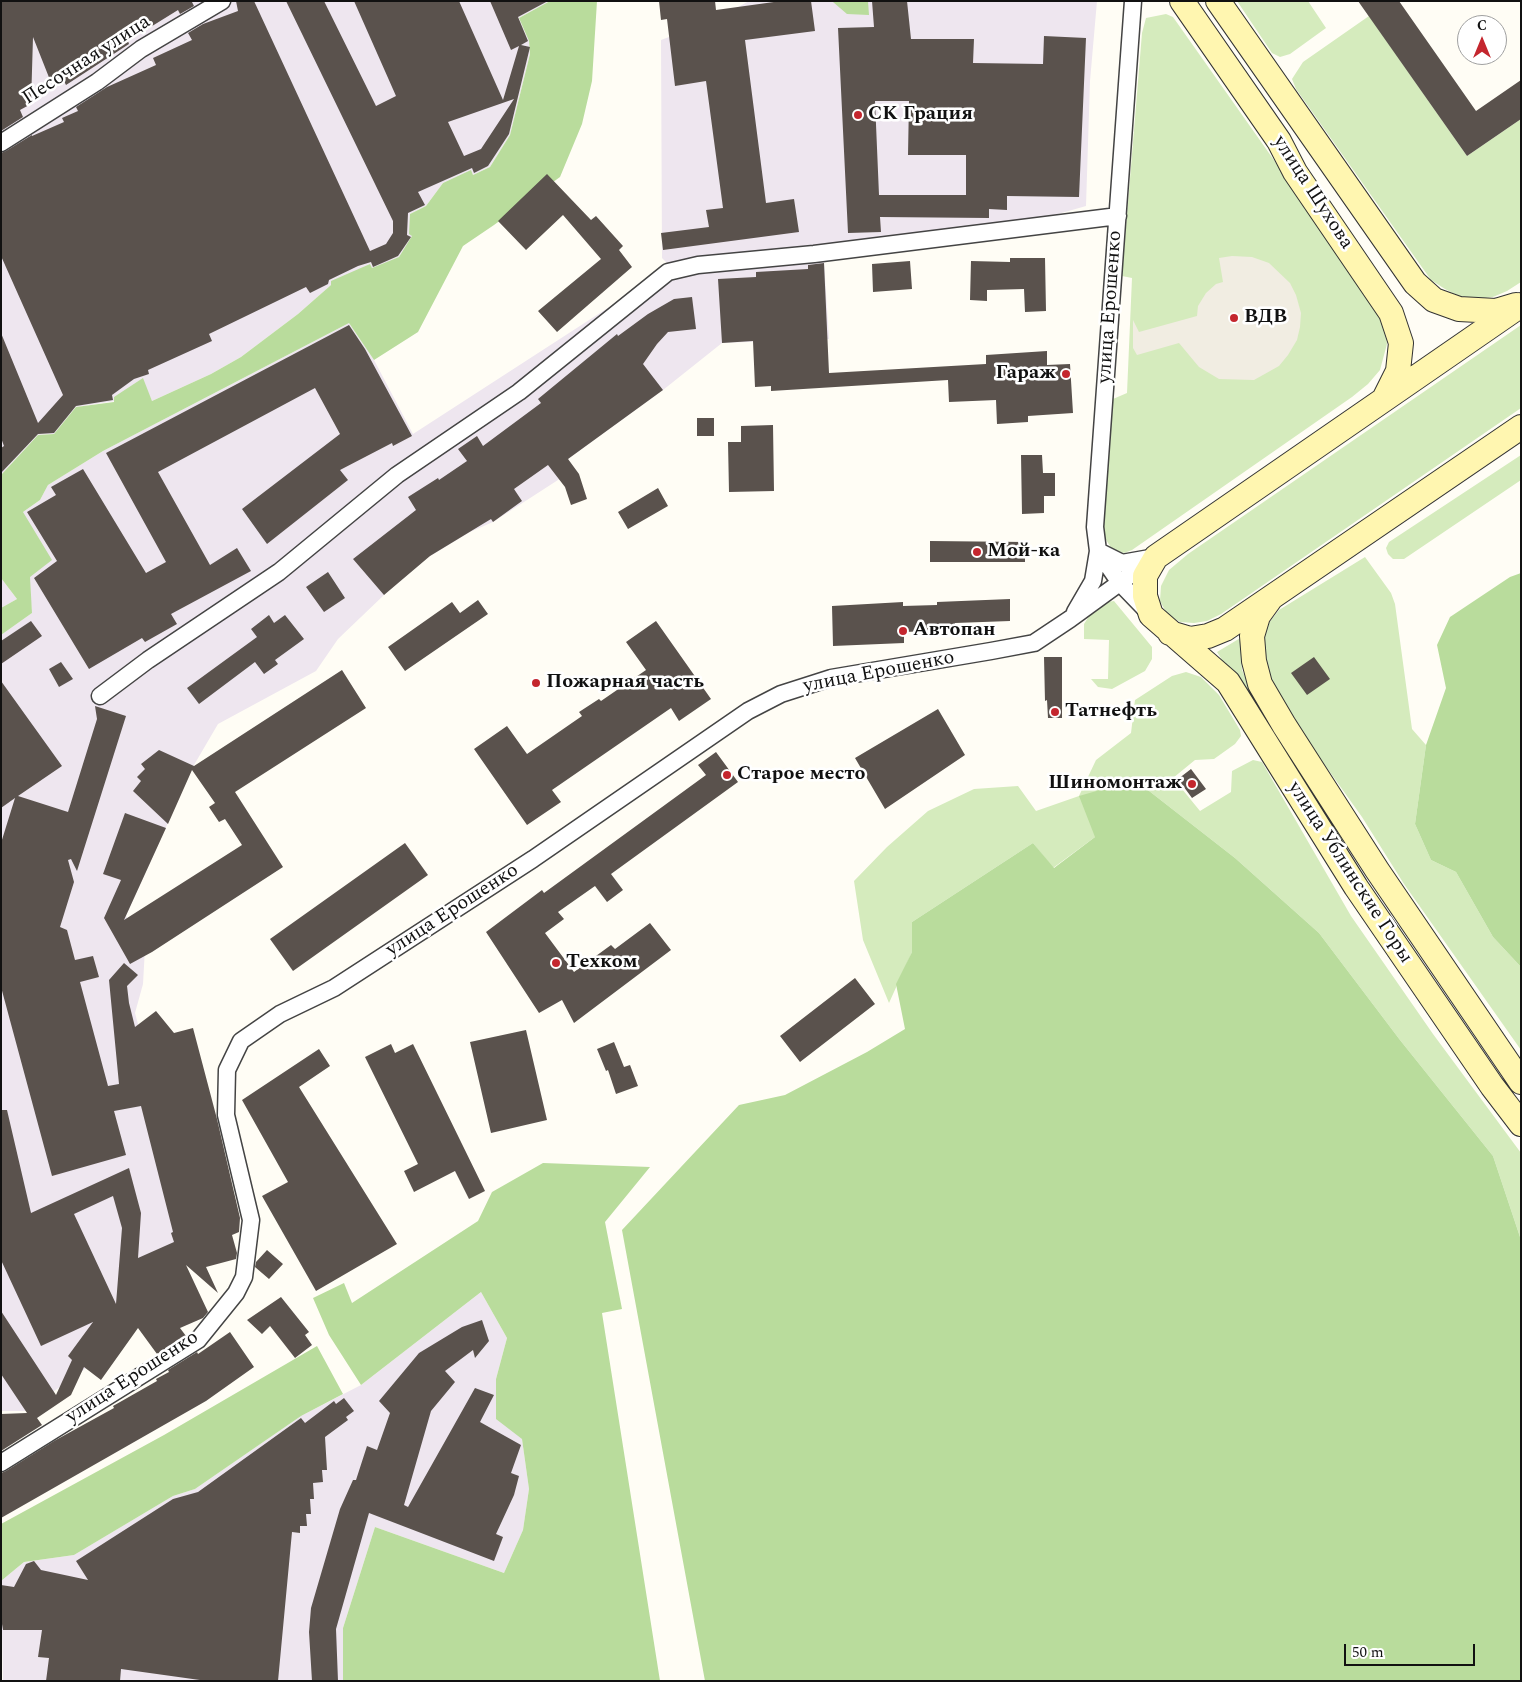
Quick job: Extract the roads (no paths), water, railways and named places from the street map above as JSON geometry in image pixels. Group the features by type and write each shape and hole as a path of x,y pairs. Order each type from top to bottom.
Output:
{"main road":[{"name":"улица Шухова","path":"1182,1 1279,141 1295,172 1391,314 1401,344 1398,371 1386,397"},
{"name":"улица Шухова","path":"1218,1 1415,283 1434,300 1458,308 1496,311 1521,305"},
{"name":"улица Ерошенко","path":"1151,615 1145,596 1145,576 1156,557 1521,305"},
{"path":"1151,615 1169,632 1190,639 1208,636 1225,628 1521,427"},
{"name":"улица Ублинские Горы","path":"1271,598 1258,616 1252,636 1254,661 1260,684 1284,725 1377,870 1521,1082"},
{"name":"улица Ублинские Горы","path":"1169,632 1228,682 1356,887 1492,1086 1521,1124"}],"street":[{"name":"Песочная улица","path":"1,143 97,82 141,48 222,1"},
{"name":"улица Ерошенко","path":"1133,1 1118,216 1108,322 1103,430 1094,527 1098,551 1122,563 1156,557"},
{"path":"100,696 148,660 279,572 396,475 519,392 668,272 698,265 814,254 1118,216"},
{"path":"1098,551 1120,583 1151,615"},
{"path":"1070,619 1093,581 1098,551"},
{"name":"улица Ерошенко","path":"1,1463 198,1340 236,1293 244,1277 251,1220 226,1115 227,1070 241,1041 280,1014 342,983 533,859 748,711 781,694 831,678 1034,642 1070,619 1156,557"}],"place":[{"name":"СК Грация","path":"858,115"},
{"name":"ВДВ","path":"1234,318"},
{"name":"Гараж","path":"1066,374"},
{"name":"Мой-ка","path":"977,552"},
{"name":"Автопан","path":"903,631"},
{"name":"Пожарная часть","path":"536,683"},
{"name":"Татнефть","path":"1055,712"},
{"name":"Старое место","path":"727,775"},
{"name":"Шиномонтаж","path":"1192,784"},
{"name":"Техком","path":"556,963"}]}
